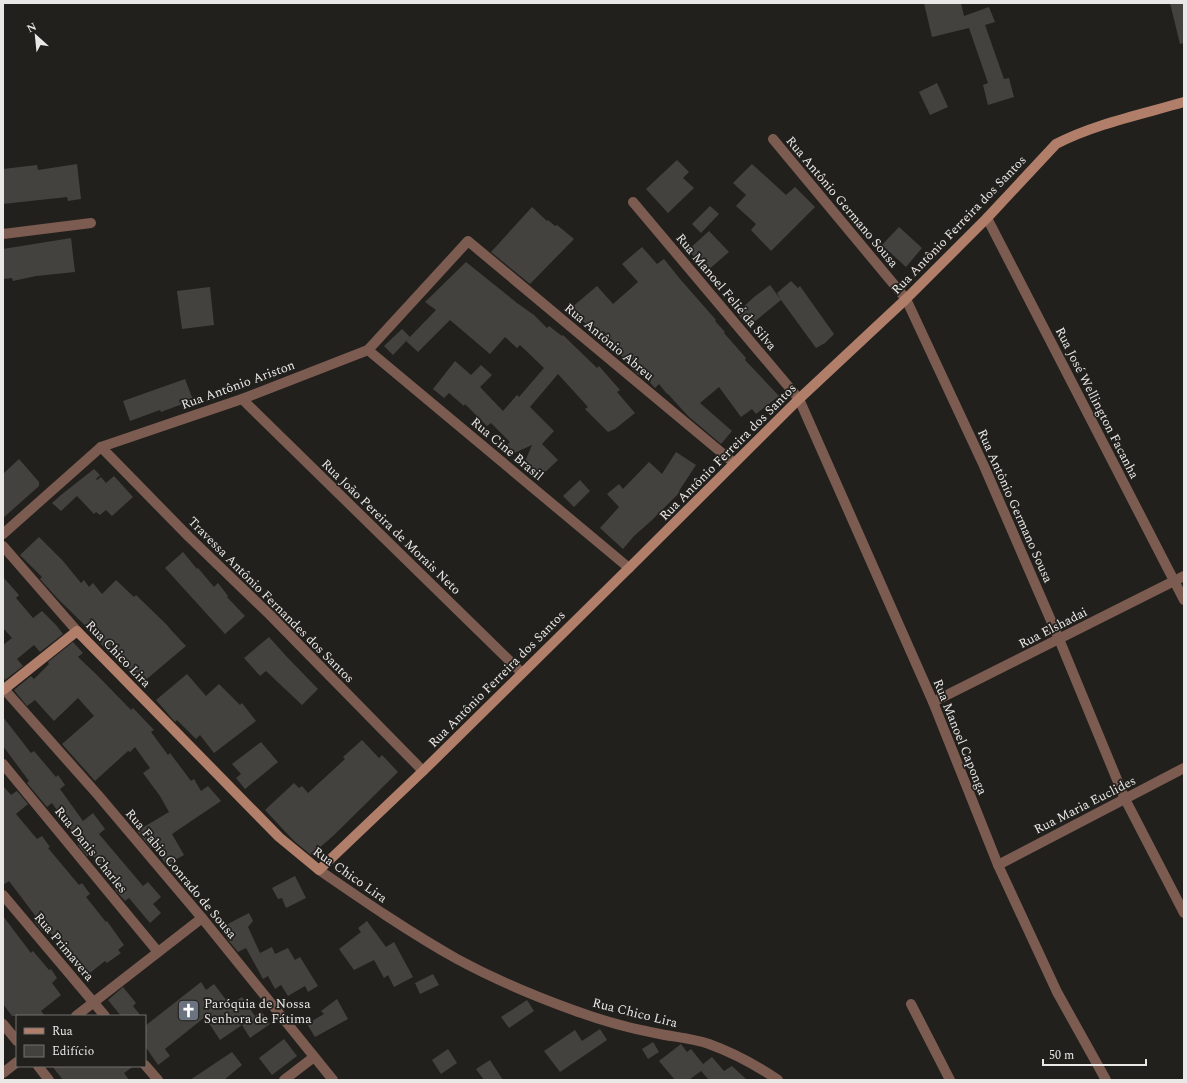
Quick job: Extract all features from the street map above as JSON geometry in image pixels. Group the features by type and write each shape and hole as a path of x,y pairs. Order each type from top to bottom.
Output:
{"street":[{"name":"Rua Antônio Ferreira dos Santos","path":"319,870 423,771 799,399 906,299 987,218 1056,144 1106,124 1184,102"},
{"name":"Rua Antônio Germano Sousa","path":"772,139 906,299 984,466 1059,639 1125,799 1184,913"},
{"name":"Rua Manoel Felié da Silva","path":"633,202 799,399"},
{"name":"Rua José Wellington Facanha","path":"987,218 1184,600"},
{"path":"3,234 91,223"},
{"name":"Rua Antônio Ariston","path":"3,534 101,447 242,399 368,350 468,241"},
{"name":"Rua Antônio Abreu","path":"468,241 734,463"},
{"name":"Rua Cine Brasil","path":"368,350 629,568"},
{"name":"Rua João Pereira de Morais Neto","path":"242,399 522,673"},
{"name":"Rua Manoel Caponga","path":"799,399 933,702 998,865 1057,992 1106,1080"},
{"name":"Travessa Antônio Fernandes dos Santos","path":"101,447 269,614 423,771"},
{"name":"Rua Chico Lira","path":"3,546 77,631 279,837 319,870 378,911 458,959 506,983 600,1019 656,1033 708,1043 736,1055 762,1069 778,1080"},
{"name":"Rua Elshadai","path":"933,702 1184,576"},
{"path":"4,690 77,631"},
{"name":"Rua Fabio Conrado de Sousa","path":"4,690 98,795 202,918 333,1080"},
{"name":"Rua Danis Charles","path":"3,764 158,952"},
{"name":"Rua Maria Euclides","path":"998,865 1184,768"},
{"name":"Rua Primavera","path":"3,896 104,1015"},
{"path":"77,1015 202,918"},
{"path":"911,1004 950,1080"},
{"path":"3,1024 16,1040"},
{"path":"284,1080 314,1057"},
{"path":"3,1073 16,1063"},
{"path":"146,1065 158,1080"},
{"path":"39,1067 49,1080"}],"building":[{"path":"924,3 961,3 964,16 989,7 995,22 985,25 1004,79 1009,78 1014,97 988,105 983,85 988,83 969,28 932,37"},
{"path":"1170,3 1184,3 1184,43 1180,44"},
{"path":"937,83 948,107 930,115 919,92"},
{"path":"677,160 689,172 683,178 694,188 668,213 646,189"},
{"path":"77,164 81,199 68,201 67,197 3,204 3,169 37,165 38,170"},
{"path":"752,164 786,195 795,187 815,207 771,251 751,230 756,224 736,206 746,195 733,183"},
{"path":"710,206 719,214 701,233 692,224"},
{"path":"532,207 547,221 548,220 555,226 557,225 574,239 530,284 491,252"},
{"path":"899,227 922,248 906,267 882,245"},
{"path":"709,231 729,252 707,271 688,250"},
{"path":"71,238 75,272 36,276 13,281 12,278 3,279 3,249"},
{"path":"642,247 657,264 664,259 716,320 715,321 725,332 724,333 746,358 745,360 779,396 756,414 752,409 741,417 719,387 700,403 732,431 721,444 688,416 659,384 655,388 642,374 640,376 636,373 617,351 616,353 608,344 606,346 571,308 597,286 613,304 638,282 622,264"},
{"path":"466,262 534,315 547,328 549,326 562,336 563,335 597,368 599,366 620,390 617,392 635,413 615,429 608,432 585,409 588,407 558,374 530,407 554,431 542,444 558,460 539,478 524,464 532,445 510,455 504,448 510,442 491,423 487,426 465,404 464,406 449,393 444,398 433,389 455,361 471,375 481,365 492,375 480,387 503,411 517,395 519,397 544,368 520,345 517,348 505,337 490,354 450,320 418,352 406,341 436,310 425,302"},
{"path":"791,281 798,288 800,286 834,334 825,343 816,348 777,293"},
{"path":"770,285 781,300 748,327 737,313 754,297"},
{"path":"210,287 214,325 182,329 177,291"},
{"path":"402,329 410,337 393,355 384,346"},
{"path":"185,379 193,400 161,412 160,410 130,421 123,401"},
{"path":"676,452 696,465 679,491 680,492 634,536 623,549 600,528 619,507 607,494 619,484 623,489 649,462 662,474"},
{"path":"19,459 39,482 39,486 3,518 3,474"},
{"path":"94,469 100,475 96,479 97,480 101,477 106,483 114,476 133,497 112,516 106,510 100,515 96,512 94,514 77,496 61,511 52,503 61,495"},
{"path":"580,480 590,491 574,507 563,496"},
{"path":"39,537 63,561 81,583 84,580 89,587 93,583 102,594 116,580 134,597 136,595 186,646 142,683 112,650 109,653 100,643 102,642 58,599 40,579 42,577 20,555"},
{"path":"183,552 214,587 218,583 228,596 227,597 245,616 225,634 165,568"},
{"path":"3,577 19,595 16,598 33,618 42,611 63,634 40,652 34,645 17,659 23,666 5,680 3,677 3,645 12,638 3,628"},
{"path":"269,637 318,689 302,705 266,671 260,676 244,658"},
{"path":"73,642 83,653 78,657 131,710 133,708 154,730 151,732 168,755 170,753 191,781 194,779 201,791 208,786 221,801 172,834 184,855 166,865 154,846 151,848 137,831 169,812 160,796 143,773 150,768 135,747 130,752 128,751 95,781 62,744 94,716 78,698 54,721 35,700 27,706 14,690 31,676 34,679 49,664 48,662"},
{"path":"187,674 206,696 219,684 240,705 242,703 256,721 214,753 200,735 196,739 177,720 175,722 156,700"},
{"path":"3,717 31,753 34,751 56,777 58,775 65,785 60,789 83,821 93,813 105,829 99,834 143,886 148,882 161,897 153,904 161,913 150,923 129,898 125,901 115,890 119,887 92,855 87,856 78,845 80,843 52,803 47,807 27,783 29,781 3,746"},
{"path":"362,740 379,758 382,755 398,772 333,836 311,855 294,841 265,810 294,783 299,788 302,786 308,793 345,759 343,757"},
{"path":"261,742 278,762 245,789 236,778 241,774 232,764"},
{"path":"3,786 11,795 17,791 28,804 16,814 37,839 42,836 50,847 48,848 79,885 82,883 90,894 86,897 106,922 107,921 124,945 118,950 121,953 107,963 105,961 86,976 46,928 42,931 34,921 37,918 9,881 3,885"},
{"path":"295,876 306,898 286,908 282,898 278,899 272,888"},
{"path":"249,913 253,921 248,927 260,953 272,947 275,954 288,948 295,960 300,957 318,986 308,992 305,986 288,996 281,985 275,989 268,976 263,979 246,948 238,952 228,940 222,927"},
{"path":"3,916 31,953 33,951 49,970 51,969 57,978 52,983 61,995 41,1011 44,1015 12,1016 3,1004"},
{"path":"367,921 386,947 394,942 413,977 394,987 388,975 384,978 374,960 354,970 339,949 361,932 358,928"},
{"path":"433,974 439,985 420,994 415,983"},
{"path":"201,982 206,990 214,984 230,1005 242,997 255,1016 261,1011 270,1024 250,1038 242,1025 220,1040 205,1017 165,1049 170,1056 158,1065 146,1047 146,1025"},
{"path":"123,987 136,1003 133,1006 140,1015 120,1015 108,1000"},
{"path":"337,999 348,1019 315,1037 307,1024 324,1014 321,1011"},
{"path":"527,1000 534,1011 509,1028 501,1017"},
{"path":"600,1029 607,1040 560,1072 544,1051 575,1030 582,1041"},
{"path":"284,1039 297,1056 272,1075 259,1058"},
{"path":"653,1042 659,1052 648,1059 642,1049"},
{"path":"681,1044 687,1052 691,1049 703,1064 712,1057 724,1071 732,1066 747,1080 709,1080 701,1071 689,1080 675,1080 659,1061"},
{"path":"448,1049 457,1063 441,1074 432,1060"},
{"path":"232,1052 242,1065 224,1080 190,1080"},
{"path":"490,1060 503,1080 484,1080 476,1069"},
{"path":"53,1067 133,1067 124,1073 129,1080 63,1080"}],"place":[{"name":"Paróquia de Nossa Senhora de Fátima","path":"188,1011"}]}
